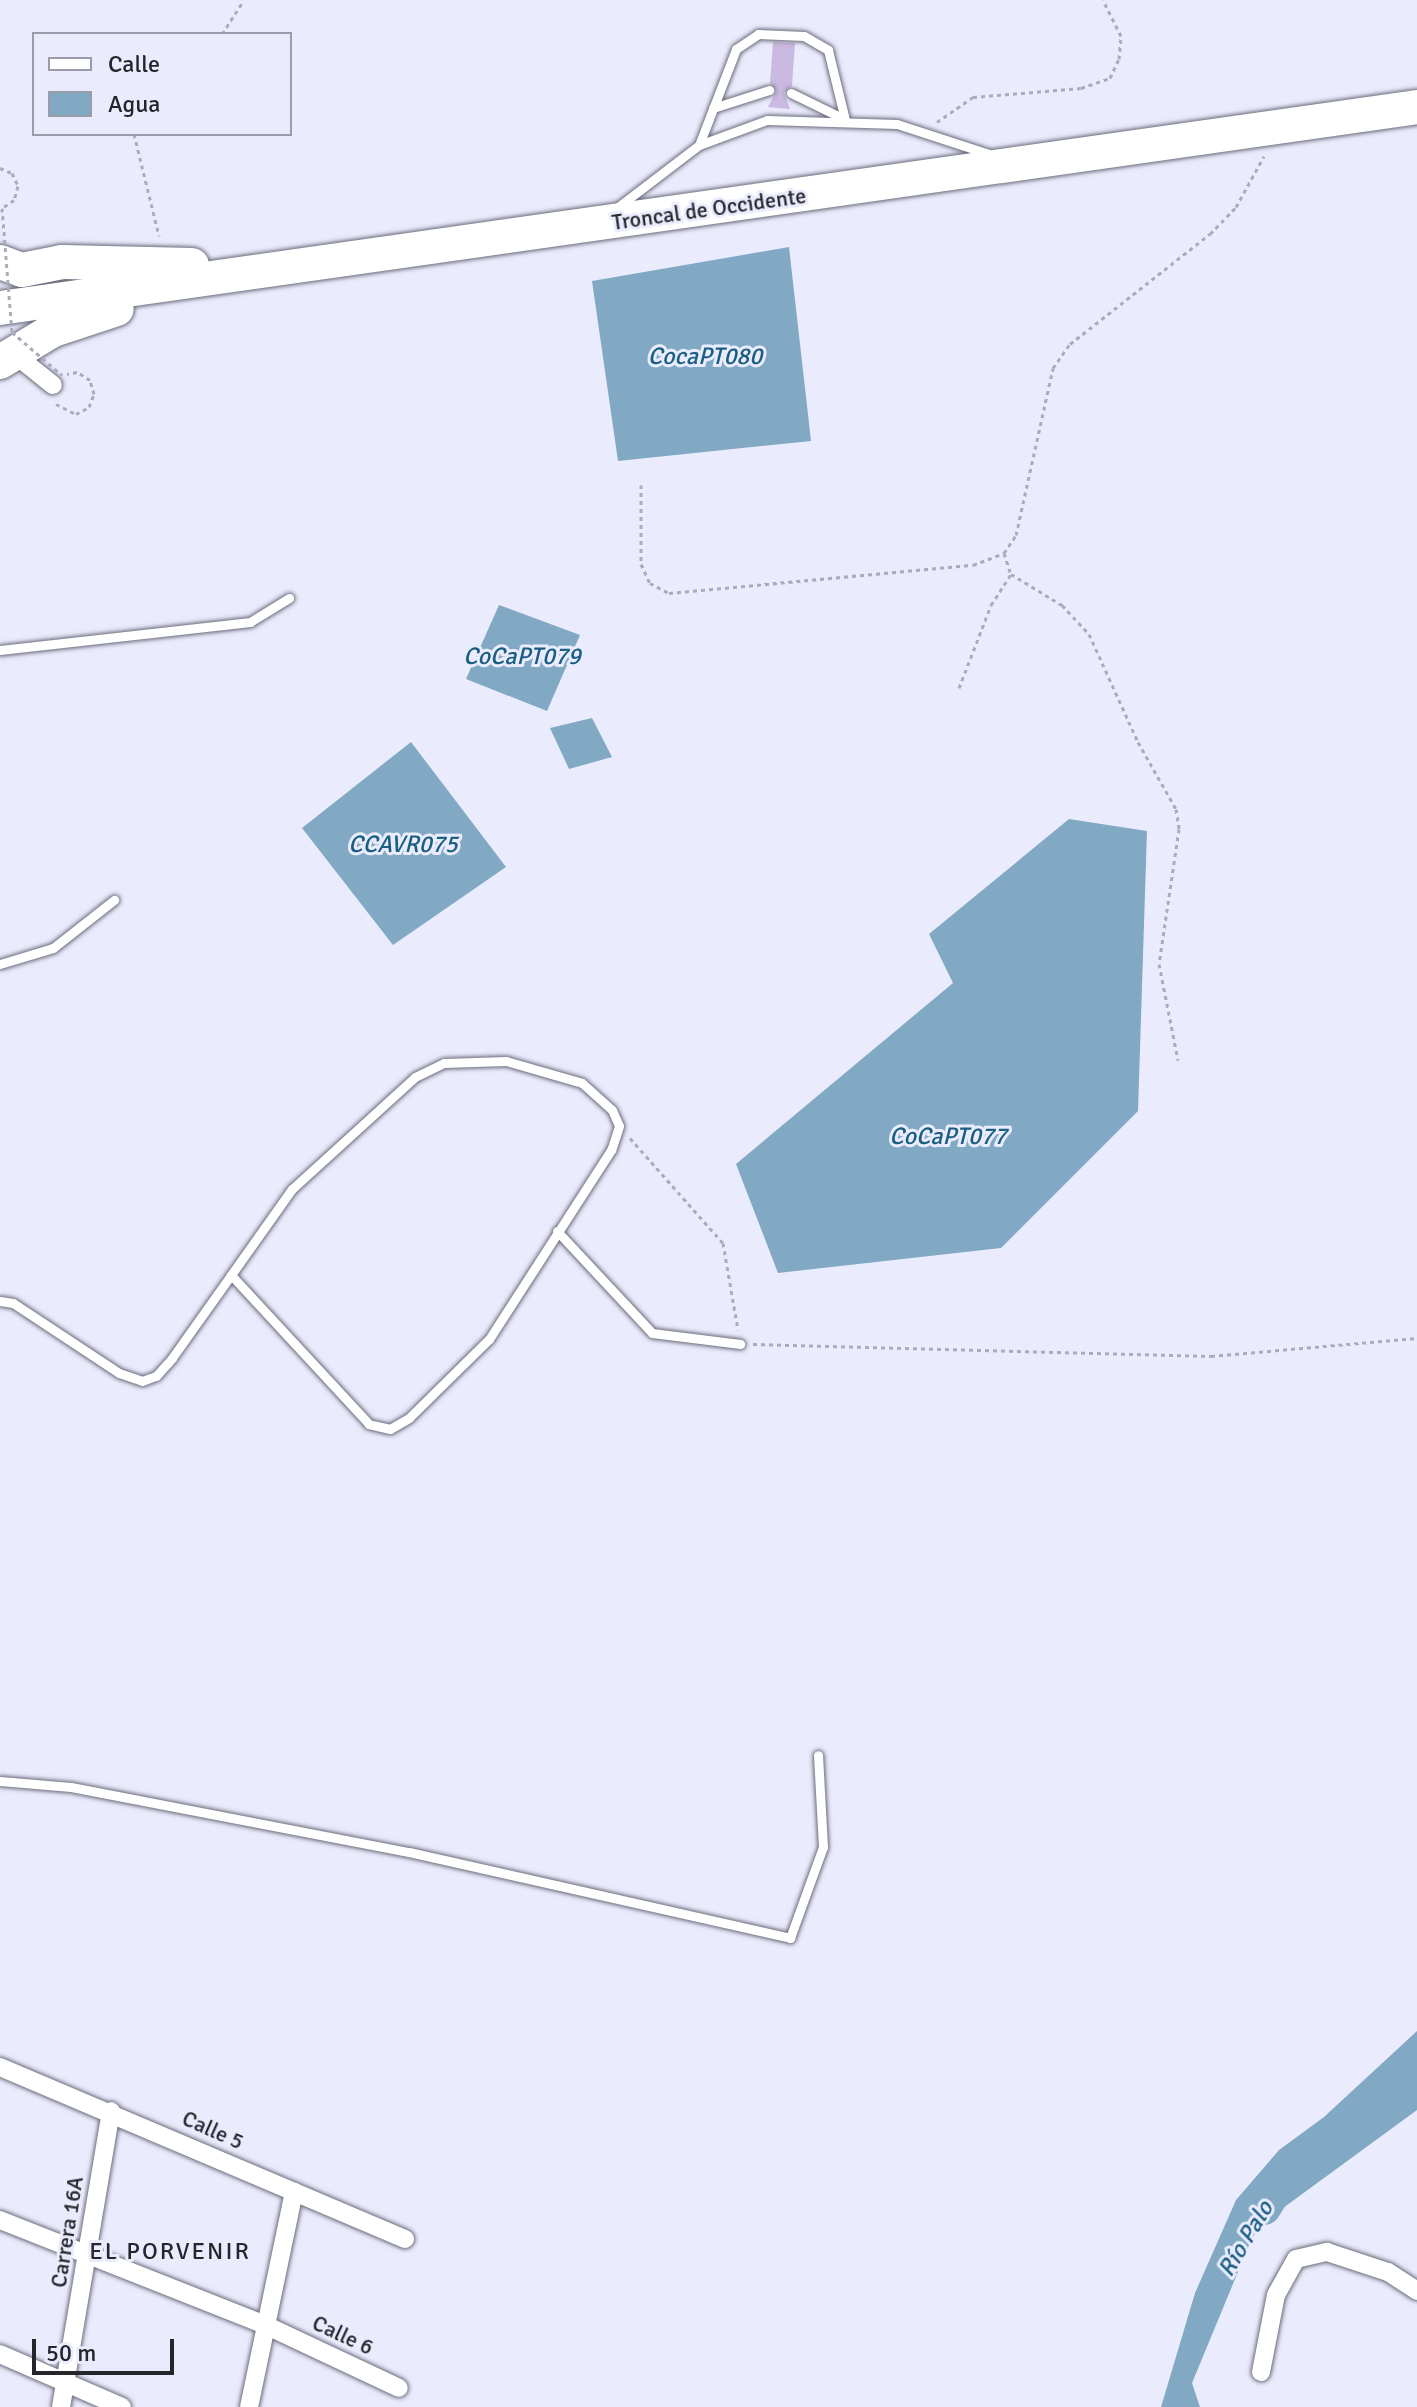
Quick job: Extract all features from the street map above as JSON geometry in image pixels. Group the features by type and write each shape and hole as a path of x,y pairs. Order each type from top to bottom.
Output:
{"highway":[{"name":"Troncal de Occidente","path":"0,308 1276,130 1417,107"},
{"path":"0,262 22,270 62,262 285,268"},
{"path":"6,357 83,318 285,268"}],"street":[{"path":"6,357 53,385"},
{"name":"Calle 5","path":"0,2067 111,2111 405,2239"},
{"name":"Carrera 16A","path":"61,2407 111,2111"},
{"path":"249,2407 263,2324 294,2192"},
{"name":"Calle 6","path":"0,2220 89,2252 263,2324 399,2388"},
{"path":"1261,2372 1276,2295 1296,2259 1327,2252 1388,2272 1417,2291"},
{"path":"0,2354 122,2407"}],"lane":[{"path":"699,145 736,49 758,34 804,36 828,50 845,120"},
{"path":"713,108 769,90"},
{"path":"791,93 845,120"},
{"path":"595,225 699,145 767,120 845,120 930,133 973,145 1012,167"},
{"path":"0,650 250,622 289,598"},
{"path":"0,964 53,948 114,900"},
{"path":"0,1301 13,1303 119,1373 142,1381 156,1376 172,1358 292,1189 415,1077 444,1063 506,1061 582,1083 612,1110 619,1126 611,1150 489,1339 409,1418 390,1429 369,1424 231,1275"},
{"path":"557,1231 652,1333 740,1344"},
{"path":"0,1781 71,1787 409,1852 790,1938 823,1847 818,1755"}],"path":[{"path":"223,32 244,0"},
{"path":"930,133 945,113 973,97 1081,88 1110,78 1119,59 1121,36 1103,0"},
{"path":"641,485 641,564 650,583 669,593 973,565 1004,553 1016,535 1053,368 1070,344 1236,207 1276,130"},
{"path":"134,136 163,263"},
{"path":"0,168 12,173 18,186 14,200 2,208 12,332 62,375 77,372 90,380 94,394 89,407 76,414 62,411 52,400 53,385"},
{"path":"1004,553 1011,574 1062,605 1089,634 1138,742 1176,809 1179,829 1159,964 1178,1060"},
{"path":"959,688 991,605 1011,574"},
{"path":"619,1126 723,1243 740,1344 1211,1356 1417,1338"}],"water":[{"name":"CocaPT080","path":"789,247 811,441 618,461 592,281"},
{"name":"CoCaPT079","path":"499,605 580,635 547,711 466,679"},
{"path":"592,718 612,757 569,769 550,728"},
{"name":"CCAVR075","path":"411,742 506,867 393,945 302,828"},
{"name":"CoCaPT077","path":"1069,819 1147,831 1138,1111 1001,1248 778,1273 736,1164 953,983 929,934"},
{"path":"1417,2031 1417,2081 1309,2159 1252,2238 1192,2383 1200,2407 1161,2407 1195,2293 1236,2200 1279,2150 1324,2117"}],"building":[{"path":"773,42 795,43 792,86 784,93 790,109 768,107 776,91 770,83"}],"waterway":[{"name":"Río Palo","path":"1264,2208 1272,2195 1417,2089"}],"district":[{"name":"EL PORVENIR","path":"170,2252"}]}
